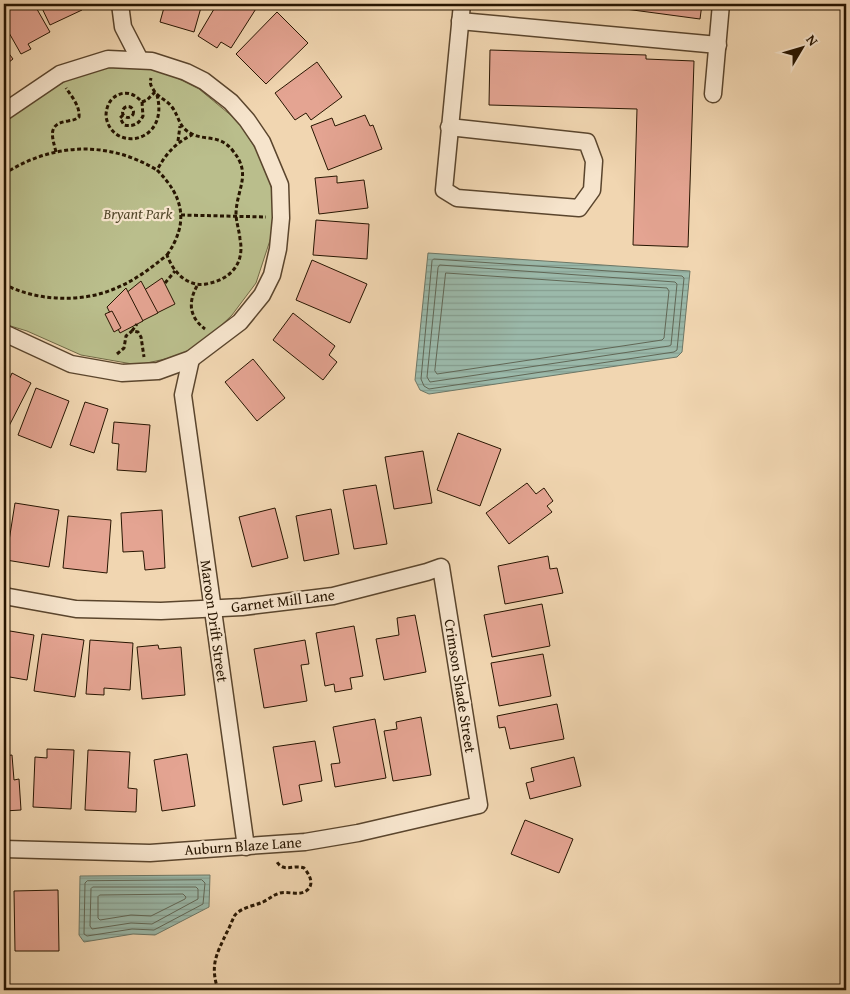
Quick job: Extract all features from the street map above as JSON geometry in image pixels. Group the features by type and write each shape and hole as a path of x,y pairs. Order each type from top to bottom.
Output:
{"street":[{"path":"120,4 123,27 146,69"},
{"path":"449,127 587,142 594,161 592,190 579,208 456,198 444,190 449,127 462,4"},
{"path":"713,94 721,4"},
{"path":"460,21 718,45"},
{"path":"108,59 123,27"},
{"path":"4,112 60,74 108,59 146,69"},
{"path":"4,332 71,364 122,373 191,359 240,322 262,295 272,275 281,226 280,185 262,142 247,120 231,102 204,81 186,72 152,61 146,69"},
{"path":"183,395 191,359"},
{"path":"152,367 169,378 183,395"},
{"name":"Maroon Drift Street","path":"183,395 246,847"},
{"name":"Garnet Mill Lane","path":"4,596 76,609 160,611 250,606 333,596 441,567"},
{"name":"Crimson Shade Street","path":"441,567 479,805"},
{"name":"Auburn Blaze Lane","path":"4,850 150,853 306,842 358,833 479,805"}],"path":[{"path":"146,69 151,76 150,83 156,93 172,108 180,126 178,141"},
{"path":"146,69 151,76 157,77"},
{"path":"62,89 72,85"},
{"path":"56,152 52,135 54,128 60,122 75,120 79,117 77,106 66,87"},
{"path":"123,115 120,118 124,125 130,126 135,125 143,116 142,102 132,94 123,93 112,100 106,110 111,128 123,138 135,138 149,133 158,120 160,112 156,93"},
{"path":"142,102 156,93"},
{"path":"167,256 175,271 188,282 197,286 224,280 237,265 241,248 236,226 238,202 244,181 240,162 233,151 224,143 214,138 192,134 180,126"},
{"path":"157,170 166,155 178,141 192,134"},
{"path":"4,174 29,160 56,152 80,149 113,151 132,156 157,170 175,190 181,215 180,229 167,256 145,273 113,290 73,298 50,298 36,296 4,284"},
{"path":"181,215 268,216 273,218"},
{"path":"267,224 268,216"},
{"path":"165,283 175,271"},
{"path":"197,286 190,301 190,310 198,323 208,330 203,334"},
{"path":"120,356 112,356 118,354 124,348 126,336 137,324"},
{"path":"132,331 138,332 145,356 152,367"},
{"path":"135,357 151,355"},
{"path":"218,990 214,968 215,958 235,916 242,910 279,893 300,894 309,888 310,877 304,868 284,868 280,867 278,862"}],"green space":[{"name":"Bryant Park","path":"133,66 159,69 199,89 239,122 265,164 275,202 275,225 256,283 232,315 206,340 183,355 138,365 81,355 27,331 4,324 4,121 73,77 101,68"}],"water":[{"path":"428,253 690,271 682,352 677,357 429,394 420,390 415,380"},
{"path":"210,875 209,907 155,935 133,934 84,942 79,935 80,876"}],"building":[{"path":"4,4 34,4 50,32 28,44 31,49 21,54 4,24"},
{"path":"40,4 79,4 82,10 50,25"},
{"path":"165,4 202,4 194,32 160,22"},
{"path":"217,4 259,4 231,48 221,42 217,48 198,36"},
{"path":"588,4 702,4 700,19"},
{"path":"277,12 308,43 266,84 236,54"},
{"path":"4,47 13,59 4,66"},
{"path":"490,50 646,55 646,59 694,61 688,247 633,245 637,109 489,105"},
{"path":"317,62 342,97 311,120 306,113 295,120 275,93"},
{"path":"365,115 370,126 373,125 382,149 328,170 311,126 332,118 335,126"},
{"path":"337,176 337,183 364,180 368,208 319,214 315,178"},
{"path":"316,220 369,224 367,259 313,255"},
{"path":"312,260 367,284 350,323 296,300"},
{"path":"162,278 175,304 155,314 143,291"},
{"path":"141,281 158,313 140,322 125,294"},
{"path":"126,288 143,321 120,333 107,307"},
{"path":"112,311 121,328 114,332 105,314"},
{"path":"293,313 335,346 329,355 337,362 323,380 273,340"},
{"path":"253,359 285,398 257,421 225,382"},
{"path":"12,373 31,383 8,428 4,426 4,380 8,382"},
{"path":"36,388 69,401 51,448 18,435"},
{"path":"85,402 108,409 94,453 70,445"},
{"path":"114,422 150,425 146,472 117,470 119,444 112,443"},
{"path":"458,433 501,449 480,506 437,490"},
{"path":"423,451 432,503 394,509 385,457"},
{"path":"527,483 536,494 544,488 553,501 547,506 552,512 509,544 486,513"},
{"path":"376,485 387,544 354,549 343,490"},
{"path":"15,503 59,510 49,567 6,560"},
{"path":"275,508 288,558 252,567 239,517"},
{"path":"331,509 339,554 304,561 296,516"},
{"path":"162,510 165,568 145,570 143,551 123,552 121,513"},
{"path":"68,516 111,520 107,573 63,568"},
{"path":"548,556 550,569 557,568 563,593 505,604 498,566"},
{"path":"542,604 550,646 492,657 484,615"},
{"path":"415,615 426,672 384,680 376,639 399,635 397,618"},
{"path":"354,626 363,676 350,678 352,689 335,692 334,684 325,686 316,633"},
{"path":"4,630 34,635 27,680 4,676"},
{"path":"42,634 84,640 75,697 34,691"},
{"path":"90,640 133,643 130,690 104,688 104,695 86,694"},
{"path":"305,640 309,664 301,665 307,701 264,708 254,649"},
{"path":"158,645 159,649 181,647 185,695 142,699 137,647"},
{"path":"543,654 551,696 499,706 491,663"},
{"path":"557,704 564,739 510,749 505,727 499,728 497,716"},
{"path":"421,717 431,775 393,781 384,731 397,729 396,722"},
{"path":"375,719 386,778 335,787 331,764 340,763 333,727"},
{"path":"315,741 322,781 299,785 302,801 283,805 273,747"},
{"path":"47,749 74,750 71,809 33,807 35,757 47,758"},
{"path":"88,750 130,752 128,788 137,789 136,812 85,810"},
{"path":"187,754 195,806 162,811 154,760"},
{"path":"12,755 14,780 19,779 21,810 4,811 4,756"},
{"path":"574,757 581,786 530,799 526,783 534,781 531,768"},
{"path":"525,820 573,839 559,873 511,854"},
{"path":"58,890 59,951 15,951 14,891"}]}
